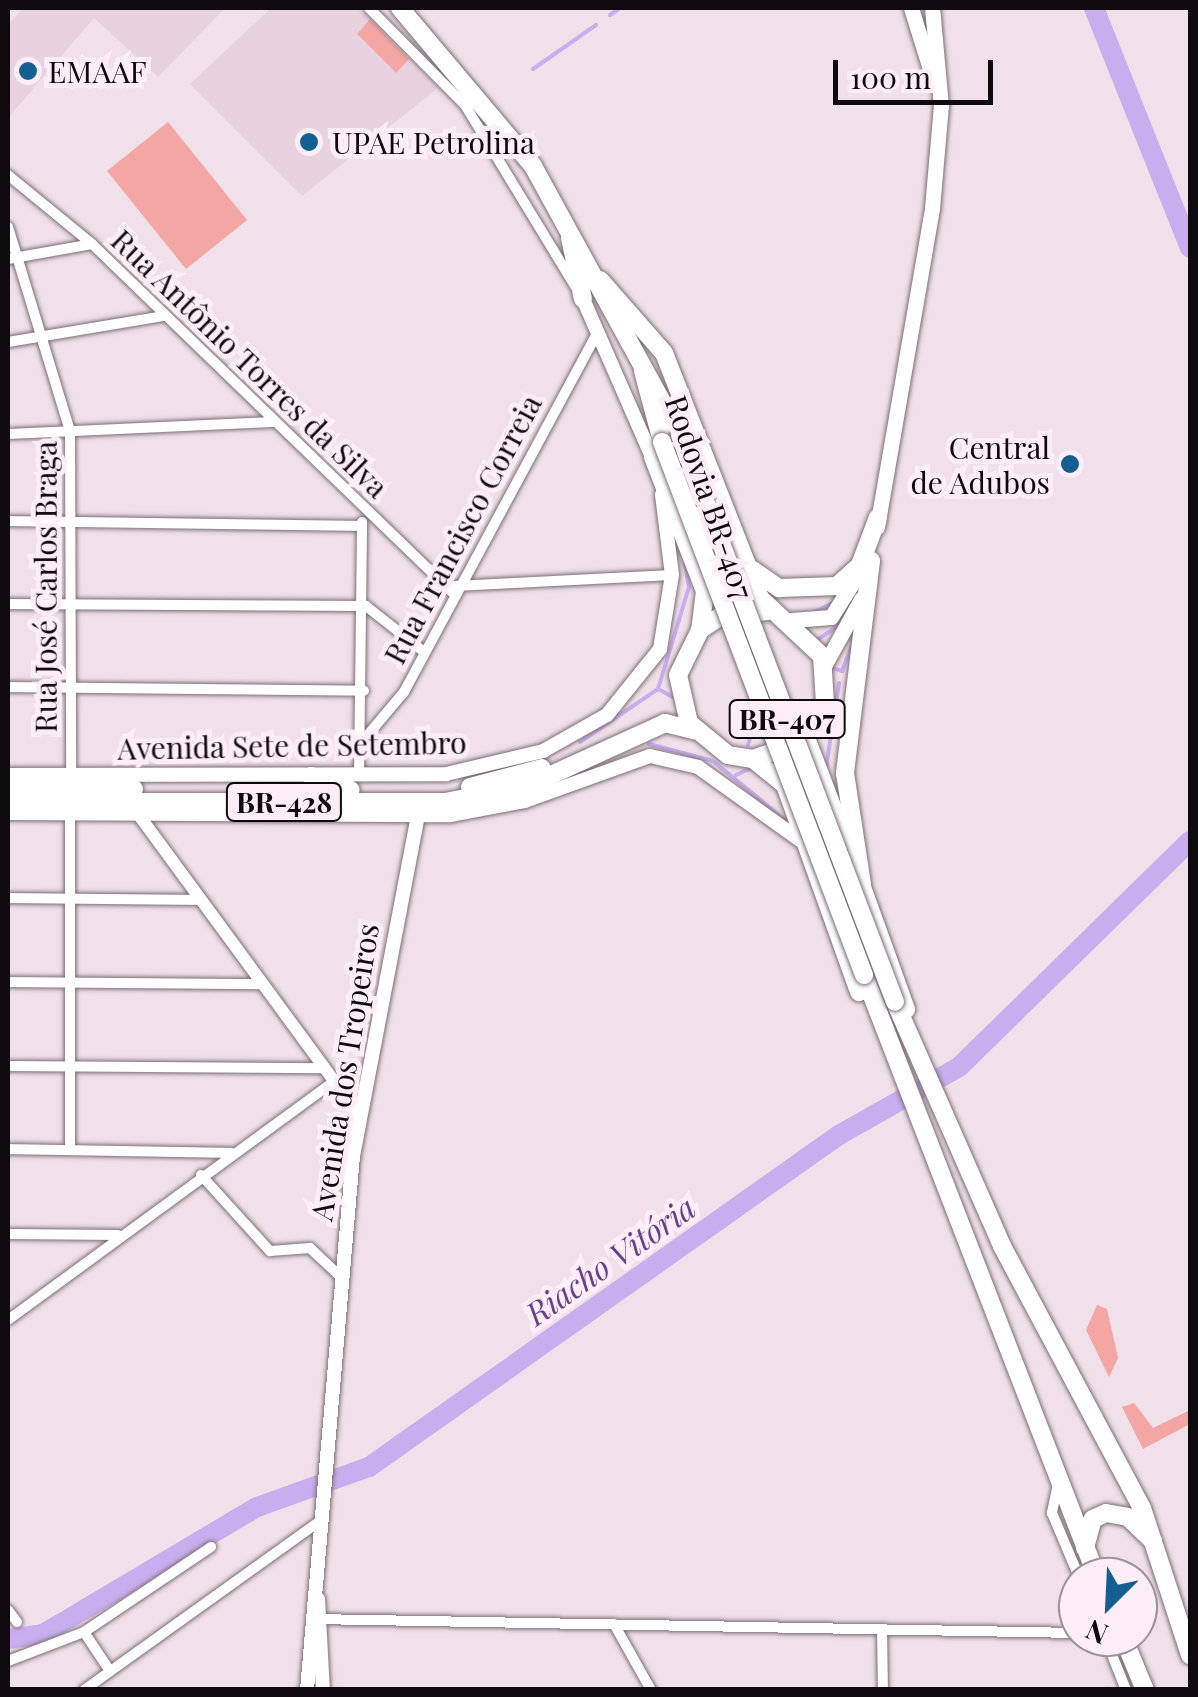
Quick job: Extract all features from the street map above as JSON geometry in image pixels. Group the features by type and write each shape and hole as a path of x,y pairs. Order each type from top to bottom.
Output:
{"highway":[{"name":"BR-407","path":"400,8 512,138 566,218 600,280 664,353 768,611"},
{"path":"566,218 582,299"},
{"name":"Rodovia BR-407","path":"600,280 642,371 665,444 892,1052 1058,1482"},
{"name":"BR-407","path":"665,444 705,591 700,630"},
{"name":"Rodovia BR-407","path":"665,444 948,1131 1158,1544"},
{"path":"748,562 766,583 826,591 860,565 878,518"},
{"path":"862,884 845,773 871,562"},
{"path":"768,611 791,620 824,666 825,704 808,732 753,759 728,754 695,730 679,700 678,675 700,630 721,616 768,611"},
{"name":"Avenida Sete de Setembro","path":"8,789 355,783 448,790 522,774 670,712 679,700"},
{"name":"Avenida Sete de Setembro","path":"8,802 185,808 445,802 500,793 665,723 695,730"},
{"name":"BR-407","path":"808,732 862,884 906,1027"},
{"name":"BR-407","path":"753,759 782,778 800,840 892,1052"},
{"path":"311,776 355,783"},
{"path":"479,810 500,793"},
{"name":"BR-407","path":"1058,1482 1089,1557"},
{"path":"1085,1548 1093,1519 1112,1512 1158,1544"},
{"name":"BR-407","path":"1158,1544 1190,1655"},
{"path":"1131,1657 1145,1690"}],"main road":[{"path":"911,8 942,106"},
{"path":"824,666 856,615 871,562 926,274 942,106 932,8"},
{"name":"Avenida Sete de Setembro","path":"355,783 470,772 580,734 626,698 660,649 672,575 665,444 582,299"},
{"path":"791,620 818,624 847,604 878,518"},
{"name":"Avenida Sete de Setembro","path":"8,813 138,814 185,808 418,816 479,810 650,756 698,767 800,840"},
{"name":"Avenida Sete de Setembro","path":"8,775 311,776"},
{"name":"Avenida dos Tropeiros","path":"318,1599 342,1278 359,1115 418,816"},
{"path":"306,1690 308,1619 318,1599"},
{"path":"318,1599 325,1619 324,1690"}],"street":[{"path":"369,8 423,60 494,148 582,299"},
{"name":"Rua Antônio Torres da Silva","path":"8,175 92,244 360,506 454,589"},
{"name":"Rua José Carlos Braga","path":"8,227 13,258 48,335 70,430 71,776"},
{"path":"13,258 92,244"},
{"path":"8,342 163,316"},
{"name":"Rua Francisco Correia","path":"362,743 396,704 454,589 598,332"},
{"path":"8,434 274,422"},
{"path":"355,783 362,743 366,606 360,506"},
{"path":"8,521 362,526"},
{"path":"454,589 672,575"},
{"path":"8,604 366,606 423,651"},
{"path":"8,687 364,692"},
{"path":"70,814 70,1149"},
{"path":"138,814 359,1115"},
{"path":"8,898 199,900"},
{"path":"8,982 262,984"},
{"path":"8,1066 322,1068"},
{"path":"8,1320 201,1174 333,1082"},
{"path":"8,1149 232,1154"},
{"path":"201,1174 270,1251 310,1248 342,1278"},
{"path":"8,1234 120,1235"},
{"path":"1058,1482 1052,1512 1071,1557"},
{"path":"84,1690 325,1517"},
{"path":"8,1661 84,1632 212,1547"},
{"path":"8,1610 16,1622"},
{"path":"308,1619 1058,1633"},
{"path":"614,1624 650,1690"},
{"path":"882,1629 882,1690"},
{"path":"84,1632 110,1671"},
{"path":"1113,1657 1126,1690"}],"shaded area":[{"path":"23,8 225,8 158,77 94,18 8,118 8,25"},
{"name":"UPAE Petrolina","path":"271,8 358,8 438,88 302,196 190,84"},
{"path":"370,19 409,59 396,73 357,34"},
{"path":"168,122 247,220 186,269 107,171"},
{"path":"1097,1305 1107,1309 1118,1358 1109,1377 1086,1330"},
{"path":"1134,1403 1153,1428 1190,1410 1190,1424 1143,1449 1122,1407"}],"waterway":[{"path":"610,15 620,8"},
{"path":"1094,8 1190,248"},
{"path":"533,69 596,25"},
{"path":"580,742 658,689 689,587 685,564"},
{"path":"814,612 833,603"},
{"path":"814,642 839,625"},
{"path":"829,667 842,671 851,647"},
{"path":"826,768 839,683"},
{"path":"658,689 675,698"},
{"path":"748,745 757,711"},
{"path":"649,744 713,761 792,826"},
{"path":"736,775 755,766"},
{"name":"Riacho Vitória","path":"8,1639 43,1634 257,1507 369,1467 839,1135 959,1067 1190,841"}],"place":[{"name":"EMAAF","path":"28,71"},
{"name":"UPAE Petrolina","path":"309,142"},
{"name":"Central de Adubos","path":"1070,464"}]}
